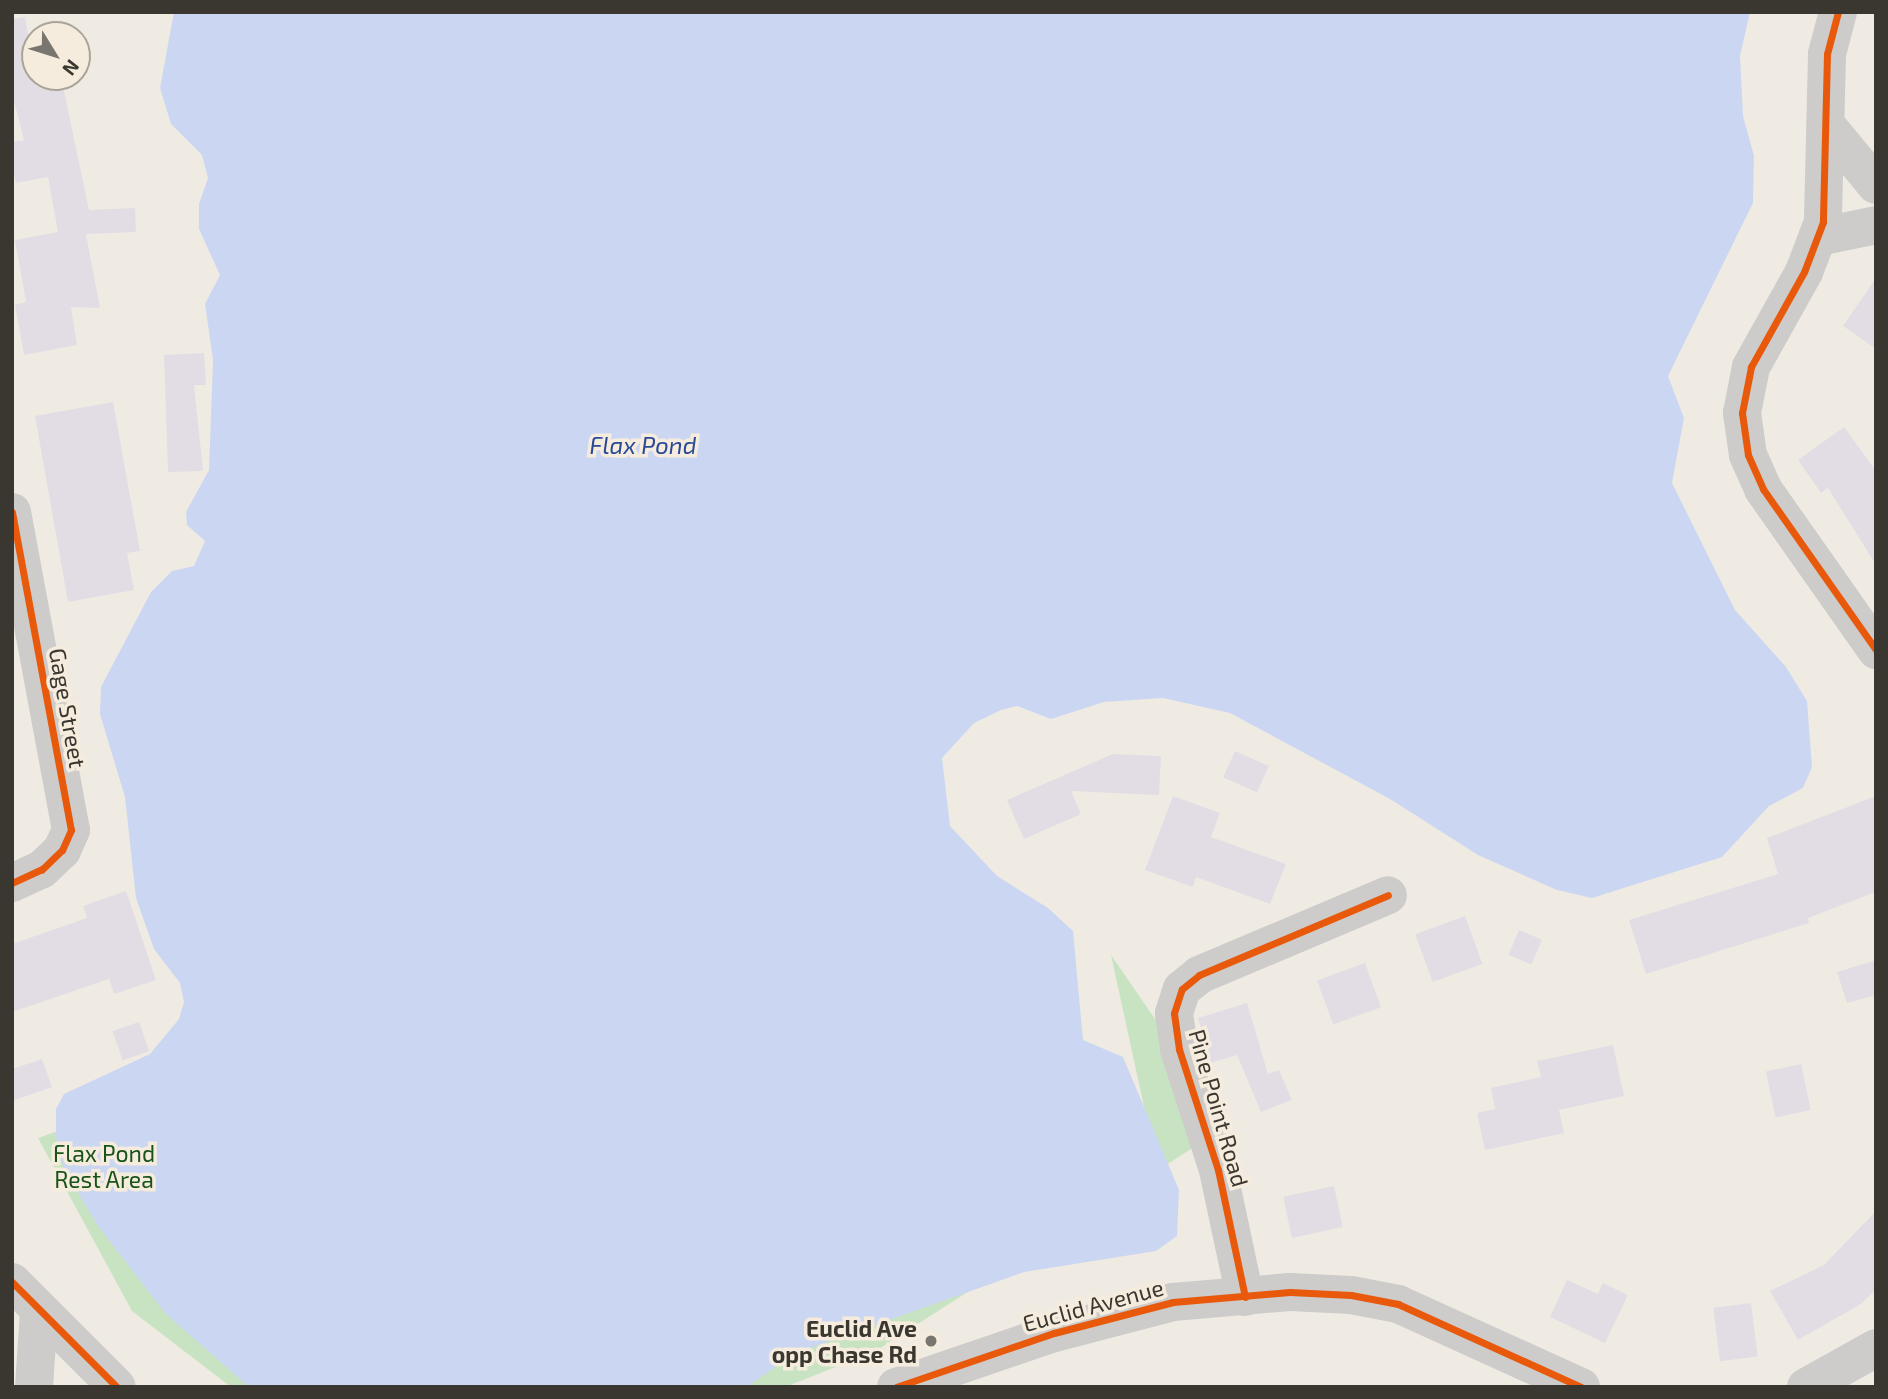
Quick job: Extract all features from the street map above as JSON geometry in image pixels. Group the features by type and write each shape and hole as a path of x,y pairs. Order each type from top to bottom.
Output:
{"street":[{"path":"1838,12 1827,54 1826,198 1819,237 1751,367 1742,413 1744,435 1763,489 1876,650"},
{"path":"1828,127 1876,185"},
{"path":"1819,237 1876,225"},
{"name":"Gage Street","path":"12,512 71,830 62,850 42,869 12,883"},
{"name":"Pine Point Road","path":"1245,1297 1218,1170 1179,1049 1174,1013 1182,989 1199,975 1388,895"},
{"path":"12,1282 117,1387"},
{"name":"Euclid Avenue","path":"898,1386 1118,1315 1173,1302 1245,1297 1351,1295 1398,1304 1581,1387"},
{"path":"34,1387 39,1311"},
{"path":"1806,1387 1876,1349"}],"green space":[{"path":"1111,955 1193,1074 1213,1135 874,1352 785,1387 617,1387 1157,1166"},
{"name":"Flax Pond Rest Area","path":"131,1105 359,1387 231,1387 132,1311 38,1138"}],"water":[{"name":"Flax Pond","path":"174,12 1750,12 1740,56 1743,116 1754,156 1753,203 1668,376 1684,418 1672,483 1735,610 1786,667 1807,701 1812,767 1803,788 1769,806 1722,857 1592,898 1557,890 1478,855 1390,799 1230,713 1163,698 1104,702 1051,719 1017,706 1001,710 974,723 942,758 950,826 997,876 1048,908 1073,931 1083,1040 1123,1057 1179,1190 1177,1236 1156,1251 1024,1272 793,1354 747,1387 249,1387 165,1313 98,1226 64,1170 56,1136 56,1109 64,1094 150,1054 179,1019 184,1002 180,983 154,949 136,898 125,797 100,714 101,687 151,592 172,571 194,566 205,541 187,525 186,512 209,470 213,360 205,304 220,275 199,229 199,204 208,178 202,155 171,124 160,88"}],"building":[{"path":"25,17 26,21 21,21 21,91 64,91 89,210 135,208 136,232 86,234 100,308 71,307 77,345 24,355 15,305 26,302 15,240 58,232 48,177 16,183 12,164 12,142 24,140 12,93 12,19"},
{"path":"1876,278 1876,349 1843,326"},
{"path":"204,353 206,385 194,385 203,471 168,472 164,355"},
{"path":"113,402 140,551 127,553 134,590 68,602 35,416"},
{"path":"1844,427 1876,471 1876,565 1828,488 1821,493 1798,460"},
{"path":"1235,751 1269,766 1257,793 1223,777"},
{"path":"1113,754 1161,756 1159,795 1071,791 1081,814 1024,839 1007,800"},
{"path":"1173,796 1220,813 1211,837 1286,864 1270,904 1196,877 1193,887 1145,870"},
{"path":"1876,796 1876,892 1808,918 1809,923 1646,974 1629,920 1778,874 1767,838"},
{"path":"126,891 156,980 114,994 109,979 12,1012 12,944 87,918 83,906"},
{"path":"1465,916 1482,964 1433,982 1415,934"},
{"path":"1519,930 1542,940 1531,965 1508,955"},
{"path":"1876,960 1876,995 1847,1003 1837,972"},
{"path":"1365,963 1381,1007 1333,1025 1317,980"},
{"path":"1247,1003 1268,1074 1279,1070 1292,1100 1261,1112 1237,1055 1211,1063 1198,1018"},
{"path":"139,1022 149,1051 123,1060 113,1031"},
{"path":"1613,1045 1624,1096 1559,1110 1564,1133 1485,1150 1477,1113 1495,1109 1491,1088 1541,1077 1537,1061"},
{"path":"42,1059 52,1087 12,1101 12,1069"},
{"path":"1801,1064 1811,1110 1776,1117 1766,1071"},
{"path":"1334,1186 1343,1227 1292,1238 1283,1197"},
{"path":"1876,1211 1876,1289 1861,1304 1798,1340 1770,1291 1824,1265"},
{"path":"1567,1280 1598,1294 1603,1283 1628,1295 1605,1343 1550,1317"},
{"path":"1751,1303 1758,1357 1720,1361 1713,1308"}],"cycle path":[{"path":"1838,12 1827,54 1823,222 1804,272 1751,367 1742,413 1748,455 1763,489 1876,650"},
{"path":"12,512 71,830 62,850 42,869 12,883"},
{"path":"1245,1297 1218,1170 1179,1049 1174,1013 1182,989 1199,975 1388,895"},
{"path":"12,1282 117,1387"},
{"path":"896,1387 1054,1333 1173,1302 1290,1292 1351,1295 1398,1304 1581,1387"}],"place":[{"name":"Euclid Ave opp Chase Rd","path":"931,1341"}]}
